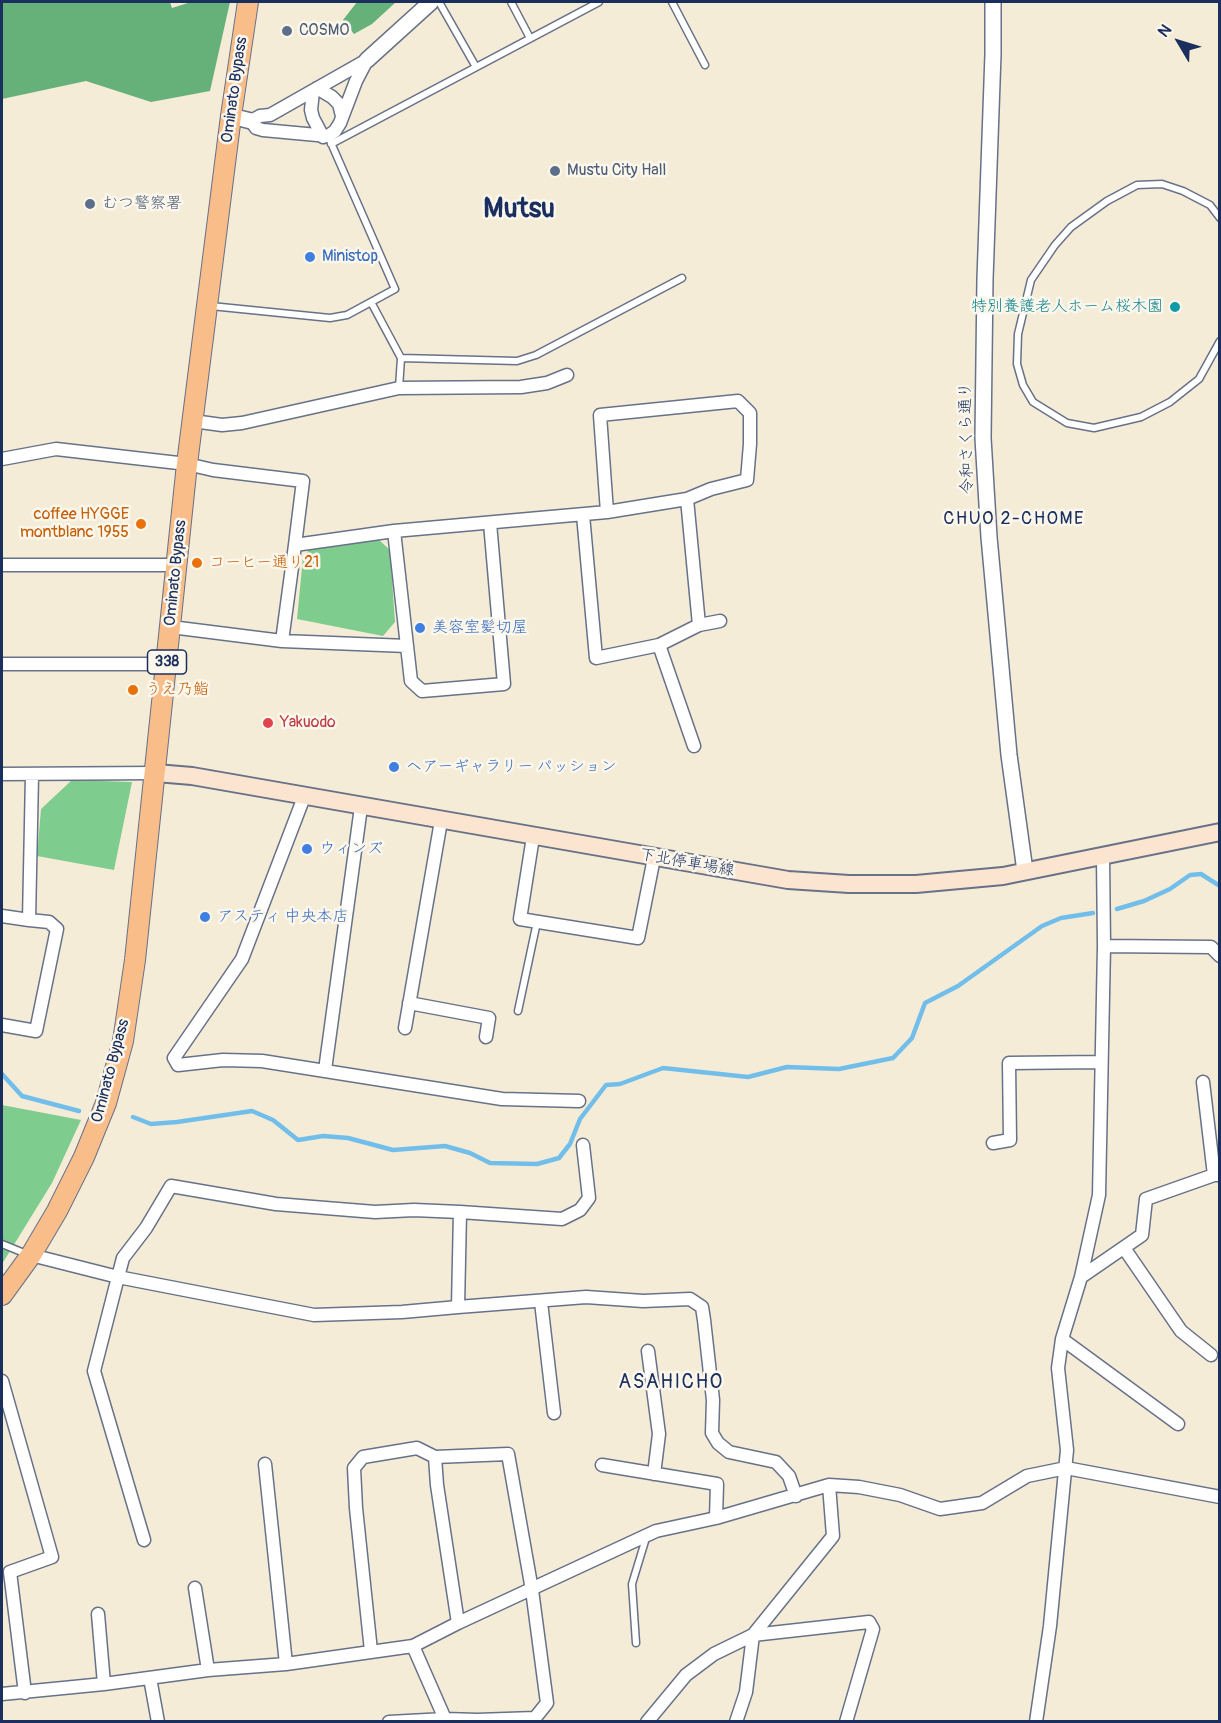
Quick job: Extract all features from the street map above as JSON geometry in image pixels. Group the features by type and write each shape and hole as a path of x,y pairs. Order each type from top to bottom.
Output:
{"highway":[{"name":"Ominato Bypass","path":"2,1295 31,1255 57,1211 84,1157 106,1102 123,1041 135,960 156,773 187,464 231,116 248,2"}],"main road":[{"name":"下北停車場線","path":"156,773 192,776 788,880 849,884 916,884 1003,876 1220,832"}],"street":[{"path":"251,121 260,116 270,115 367,60 431,2"},
{"name":"令和さくら通り","path":"993,2 983,438 989,537 1009,754 1025,871"},
{"path":"327,139 335,131 367,60"},
{"path":"315,90 332,97 339,104 342,116"},
{"path":"315,90 311,110 313,118 327,139"},
{"path":"231,116 251,121 256,128 263,130 327,139"},
{"path":"193,421 222,425 243,423 399,388 521,387 567,375"},
{"path":"295,545 394,531 583,515 607,512 687,499 711,489 747,480 750,413 738,401 600,415 607,512"},
{"path":"2,459 56,449 187,464 213,470 303,481 282,641"},
{"path":"687,499 699,625"},
{"path":"583,515 596,658 659,645 699,625 720,621"},
{"path":"394,531 411,681 422,690 504,684 490,523"},
{"path":"2,565 177,564"},
{"path":"171,627 282,641 407,646"},
{"path":"659,645 694,746"},
{"path":"2,664 167,664"},
{"path":"2,774 156,773"},
{"path":"29,920 32,775"},
{"path":"304,796 242,959 174,1058 178,1065 223,1060 262,1061 502,1099 579,1101"},
{"path":"325,1070 361,807"},
{"path":"405,1028 441,821"},
{"path":"533,837 520,919 537,922 638,938 654,858"},
{"path":"1036,1722 1050,1626 1066,1468 1067,1450 1058,1368 1062,1339 1081,1277 1099,1195 1104,946 1103,856"},
{"path":"2,916 49,922 57,929 36,1031 2,1025"},
{"path":"1104,946 1211,946 1220,956"},
{"path":"409,1003 489,1018 486,1037"},
{"path":"993,1143 1010,1140 1009,1063 1101,1062"},
{"path":"1081,1277 1142,1235 1146,1199 1217,1175 1203,1082"},
{"path":"144,1540 94,1371 123,1258 146,1228 171,1186 276,1204 375,1212 414,1210 562,1219 580,1210 589,1198 583,1145"},
{"path":"458,1307 460,1212"},
{"path":"1124,1248 1181,1331 1211,1355"},
{"path":"31,1255 118,1277 314,1315 402,1312 586,1297 643,1301 670,1298 690,1299 702,1307 710,1362 713,1400 712,1433 718,1443 729,1452 776,1462 789,1476 796,1496"},
{"path":"541,1302 554,1413"},
{"path":"1062,1339 1178,1424"},
{"path":"648,1351 659,1434 654,1474"},
{"path":"2,1381 52,1557 10,1572 26,1693"},
{"path":"371,1651 354,1468 363,1457 417,1448 435,1457 508,1455 532,1590 547,1703 535,1718 389,1722"},
{"path":"435,1457 437,1485 458,1623"},
{"path":"265,1464 286,1664"},
{"path":"602,1465 717,1484 716,1518"},
{"path":"2,1694 104,1684 208,1670 286,1664 413,1646 656,1531 716,1518 829,1485 900,1494 940,1509 982,1503 1027,1476 1066,1468 1220,1497"},
{"path":"736,1722 746,1692 753,1635 833,1536 829,1485"},
{"path":"195,1588 208,1670"},
{"path":"98,1614 104,1684"},
{"path":"646,1722 686,1675 714,1654 753,1635 869,1622 873,1629 846,1722"},
{"path":"413,1646 446,1719"},
{"path":"150,1678 158,1722"}],"lane":[{"path":"440,2 476,67"},
{"path":"511,2 530,38"},
{"path":"207,306 330,318 347,315 395,289 327,139 476,67 599,2"},
{"path":"672,2 705,65"},
{"path":"1220,218 1210,205 1184,191 1162,184 1137,185 1107,201 1071,227 1055,244 1031,280 1018,334 1017,364 1023,385 1033,402 1067,423 1094,428 1141,417 1170,402 1199,379 1220,341"},
{"path":"400,357 517,361 537,355 682,278"},
{"path":"371,302 400,357 399,388"},
{"path":"518,1011 537,922"},
{"path":"2,1244 31,1255"},
{"path":"636,1643 632,1584 646,1535"}],"green space":[{"path":"2,2 170,2 172,8 191,2 230,2 210,91 151,102 86,81 2,99"},
{"path":"357,2 396,2 372,24 354,34 343,20"},
{"path":"379,540 390,550 395,622 383,636 297,619 303,557 309,550"},
{"path":"72,780 132,782 114,870 37,856 41,809"},
{"path":"2,1105 81,1120 52,1183 2,1264"}],"waterway":[{"path":"1117,909 1144,901 1170,889 1190,875 1201,874 1220,886"},
{"path":"133,1117 151,1124 252,1111 273,1120 298,1140 323,1136 348,1138 393,1150 445,1146 470,1153 490,1163 537,1164 559,1158 570,1144 580,1119 606,1085 620,1084 663,1068 748,1077 787,1067 839,1069 893,1058 912,1038 925,1003 958,986 1042,926 1061,918 1093,913"},
{"path":"2,1074 22,1096 79,1111"}],"place":[{"name":"COSMO","path":"287,31"},
{"name":"Mustu City Hall","path":"555,171"},
{"name":"むつ警察署","path":"90,204"},
{"name":"Ministop","path":"310,257"},
{"name":"特別養護老人ホーム桜木園","path":"1175,307"},
{"name":"coffee HYGGE montblanc 1955","path":"141,524"},
{"name":"コーヒー通り21","path":"197,563"},
{"name":"美容室髪切屋","path":"420,628"},
{"name":"うえ乃鮨","path":"133,690"},
{"name":"Yakuodo","path":"268,723"},
{"name":"ヘアーギャラリー パッション","path":"394,767"},
{"name":"ウィンズ","path":"307,849"},
{"name":"アスティ 中央本店","path":"205,917"}],"district":[{"name":"Mutsu","path":"519,210"},
{"name":"CHUO 2-CHOME","path":"1014,519"},
{"name":"ASAHICHO","path":"671,1383"}]}
